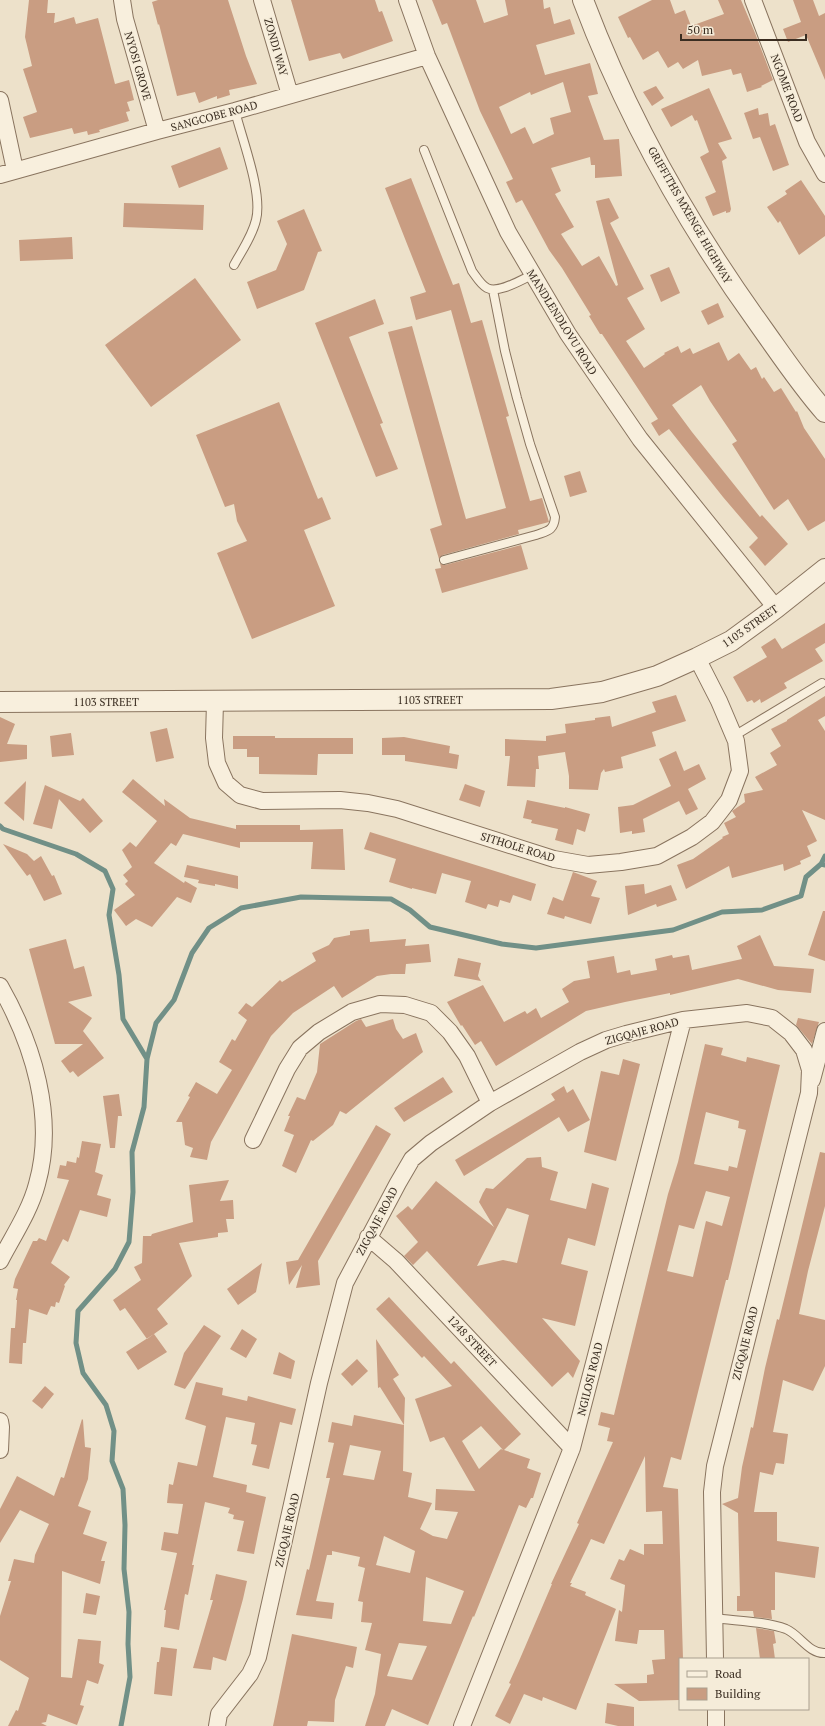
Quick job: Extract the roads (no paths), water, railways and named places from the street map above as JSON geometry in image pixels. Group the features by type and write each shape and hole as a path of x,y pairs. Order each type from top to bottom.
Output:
{"street":[{"name":"NYOSI GROVE","path":"122,0 125,19 157,131"},
{"name":"ZONDI WAY","path":"262,0 290,95"},
{"name":"MANDLENDLOVU ROAD","path":"407,0 427,56 508,232 532,275 568,334 640,440 776,608"},
{"name":"GRIFFITHS MXENGE HIGHWAY","path":"583,0 598,39 638,126 686,213 731,285 825,412"},
{"name":"NGOME ROAD","path":"753,0 807,142 825,174"},
{"name":"SANGCOBE ROAD","path":"0,175 427,56"},
{"path":"0,100 15,170"},
{"name":"1103 STREET","path":"0,702 551,699 602,692 658,676 730,641 776,608 825,569"},
{"name":"SITHOLE ROAD","path":"215,702 214,738 216,762 226,783 240,795 262,801 340,800 368,802 397,809 554,859 588,865 621,862 657,856 692,837 712,822 729,800 740,771 734,736 719,701 697,658"},
{"path":"0,986 26,1042 41,1090 45,1123 43,1156 37,1184 28,1209 0,1261"},
{"path":"252,1140 287,1069 300,1048 319,1032 352,1012 380,1004 405,1005 431,1013 450,1032 467,1056 490,1103"},
{"name":"ZIGQAJE ROAD","path":"217,1726 219,1714 250,1674 258,1657 335,1319 345,1282 368,1237 412,1159 431,1143 490,1103 580,1052 606,1040 683,1020 747,1013 772,1018 791,1033 804,1050 810,1070 809,1093 715,1466 712,1492 715,1658"},
{"name":"NGILOSI ROAD","path":"462,1726 572,1448 683,1020"},
{"path":"809,1093 825,1031"},
{"name":"1248 STREET","path":"368,1237 396,1261 572,1448"},
{"path":"0,1421 2,1427 0,1450"},
{"path":"716,1710 716,1726"}],"lane":[{"path":"234,111 257,198 256,219 250,238 234,265"},
{"path":"424,150 472,271 486,287 493,290 512,285 532,275"},
{"path":"444,560 536,535 550,530 554,525 555,518 530,444 510,372 493,290"},
{"path":"734,736 822,683"},
{"path":"714,1618 777,1626 788,1630 815,1652 825,1653"}],"waterway":[{"path":"0,826 3,829 76,854 105,871 113,889 109,915 119,975 123,1019 147,1059"},
{"path":"821,864 825,856"},
{"path":"121,1726 130,1677 128,1644 129,1612 124,1569 125,1525 123,1489 112,1461 114,1431 106,1405 83,1373 76,1343 78,1311 115,1269 129,1242 133,1192 132,1152 144,1107 147,1059 156,1023 174,1000 192,953 209,928 241,908 301,897 391,899 410,910 430,927 502,944 536,948 673,930 722,912 762,910 801,896 806,877 821,864 825,865"}]}
